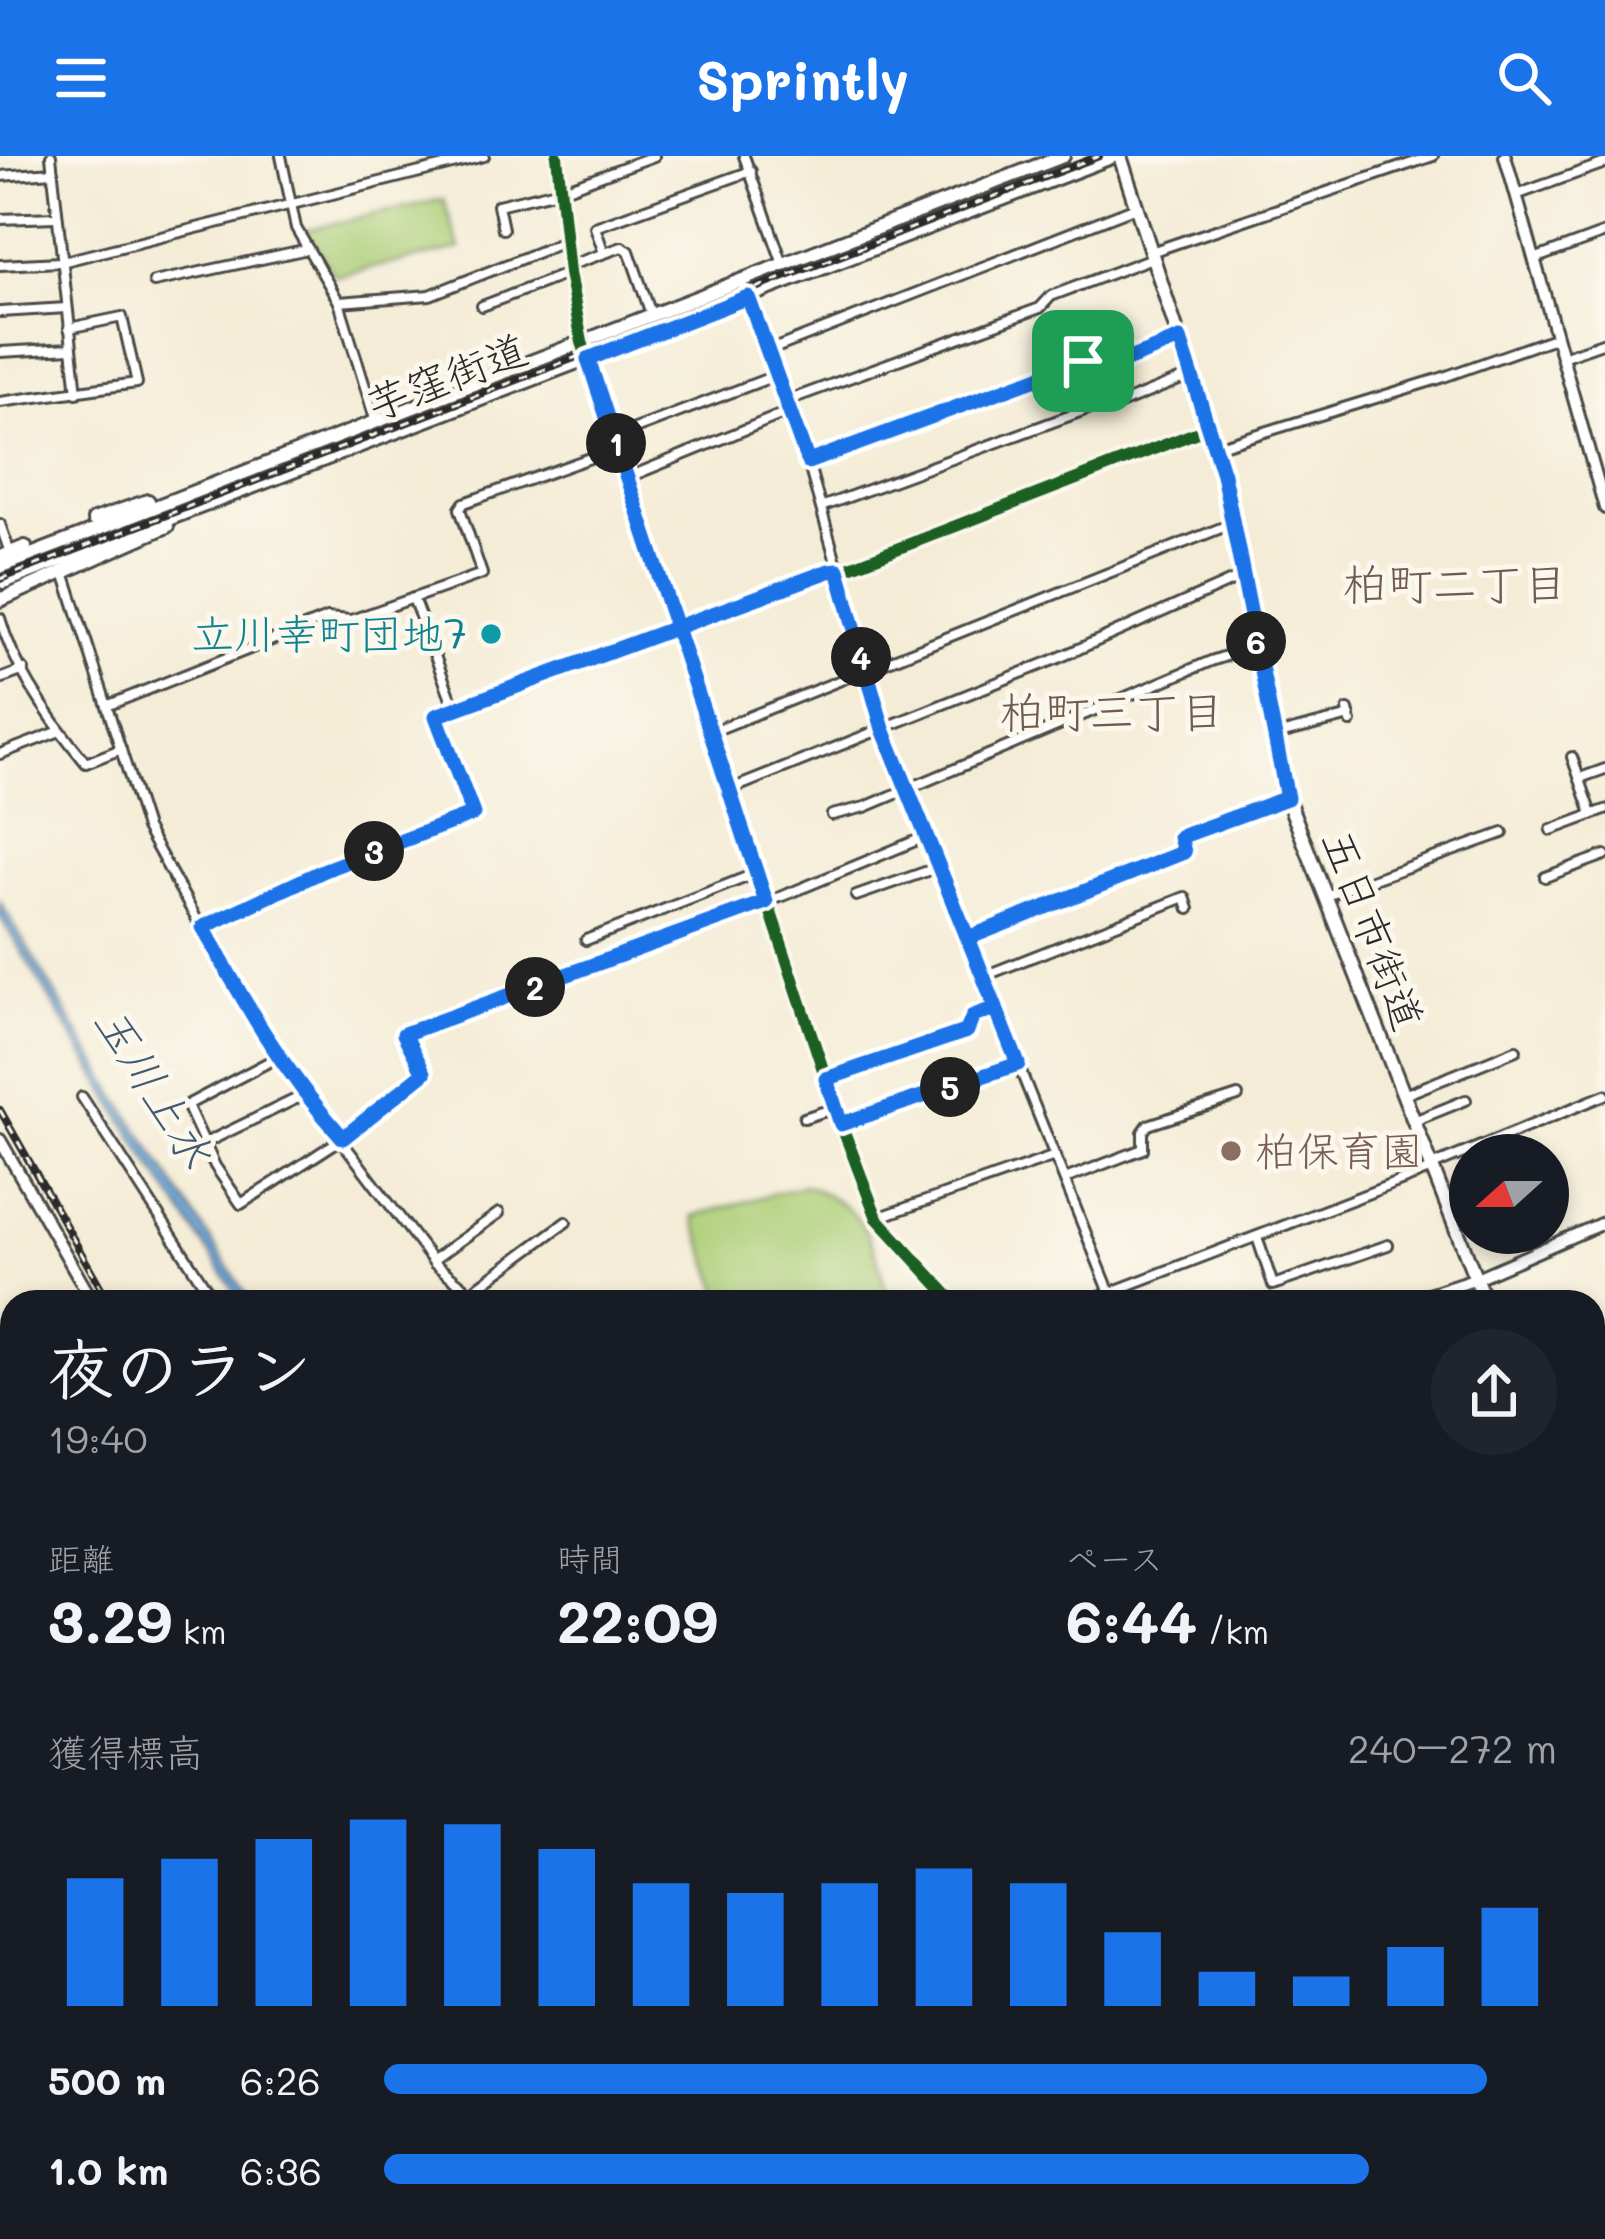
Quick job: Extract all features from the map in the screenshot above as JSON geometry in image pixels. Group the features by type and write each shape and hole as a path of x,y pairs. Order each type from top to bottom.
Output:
{"main road":[{"name":"芋窪街道","path":"0,567 1063,156"},
{"name":"芋窪街道","path":"4,582 1117,156"},
{"name":"五日市街道","path":"1117,156 1215,448 1287,798 1479,1290"},
{"path":"5,555 128,507 208,486"},
{"path":"0,600 135,543 215,501"}],"street":[{"path":"51,156 77,393"},
{"path":"281,156 296,228 339,302 375,419"},
{"path":"0,265 62,262 484,156"},
{"path":"557,156 582,342 841,1124 878,1218 943,1290"},
{"path":"503,229 498,205 561,190 654,156"},
{"path":"745,156 783,264"},
{"path":"786,400 1040,308 1051,296 1152,255 1433,156"},
{"path":"1505,156 1605,508"},
{"path":"1516,195 1605,163"},
{"path":"0,176 53,172"},
{"path":"604,253 595,227 751,172"},
{"path":"768,351 1136,207"},
{"path":"0,219 56,217"},
{"path":"1534,260 1605,233"},
{"path":"339,302 430,295 566,241"},
{"path":"482,306 622,247 628,251 652,314"},
{"path":"154,282 308,249"},
{"path":"741,279 808,462 883,729 1109,1290"},
{"path":"0,312 67,308"},
{"path":"0,402 136,382 122,316 69,328"},
{"path":"1215,448 1557,337"},
{"path":"808,462 1083,361 1088,375 1180,339"},
{"path":"1562,357 1605,342"},
{"path":"0,352 71,347"},
{"path":"109,705 327,618 351,620 482,574 460,509 464,503 777,375"},
{"path":"820,508 1192,375"},
{"path":"629,477 790,411"},
{"path":"203,927 325,870 473,814 436,716 838,570 1208,428"},
{"path":"710,732 1233,523"},
{"path":"0,524 5,555"},
{"path":"64,572 146,829 260,1032 433,1260 469,1290"},
{"path":"729,790 1243,576"},
{"path":"413,598 455,710"},
{"path":"0,618 5,637 60,731 86,763 121,749"},
{"path":"832,815 908,789 1257,646"},
{"path":"0,679 24,670"},
{"path":"1274,735 1350,716"},
{"path":"0,754 60,731"},
{"path":"1571,757 1592,814"},
{"path":"1580,778 1605,769"},
{"path":"968,938 1184,852 1180,837 1287,798"},
{"path":"1551,830 1605,810"},
{"path":"1324,897 1503,833"},
{"path":"278,1058 188,1105 241,1204 343,1138 424,1073 404,1034 766,902 927,836"},
{"path":"1545,878 1605,855"},
{"path":"856,896 939,867"},
{"path":"586,940 757,873"},
{"path":"984,976 1185,897 1189,909"},
{"path":"826,1079 967,1031 973,1016 996,1008"},
{"path":"1402,1096 1516,1050"},
{"path":"841,1124 1018,1064"},
{"path":"205,1143 304,1095"},
{"path":"1115,1290 1432,1169 1605,1095"},
{"path":"1065,1179 1143,1149 1148,1125 1238,1096"},
{"path":"82,1097 207,1290"},
{"path":"1413,1121 1466,1100"},
{"path":"804,1118 836,1108"},
{"path":"0,1140 86,1290"},
{"path":"878,1218 1055,1156"},
{"path":"433,1260 499,1213"},
{"path":"474,1290 566,1222"},
{"path":"1440,1290 1605,1222"},
{"path":"1257,1237 1273,1286 1388,1245"}],"green space":[{"path":"443,199 460,249 335,276 305,230"},
{"path":"804,1185 855,1216 872,1244 886,1290 720,1290 693,1216"}],"water":[{"path":"0,902 116,1095 243,1290 234,1290 145,1156 0,916"}],"railway":[{"path":"0,579 1099,156"},
{"path":"0,1110 102,1290"}],"cycle path":[{"path":"557,156 569,273 582,342 841,1124 877,1218 943,1290"},
{"path":"203,927 325,870 473,814 436,716 845,569 1208,428"}],"place":[{"name":"立川幸町団地7","path":"491,634"},
{"name":"柏保育園","path":"1231,1151"}],"district":[{"name":"柏町二丁目","path":"1455,584"},
{"name":"柏町三丁目","path":"1112,712"}],"route":[{"path":"1083,361 808,462 748,297 588,359 678,626 766,902 404,1034 424,1073 343,1138 304,1095 260,1032 203,927 325,870 473,814 436,716 678,626 829,571 838,570 883,729 996,1008 973,1016 967,1031 826,1079 841,1124 1018,1064 968,938 1184,852 1180,837 1287,798 1223,474 1180,339 1088,375 1083,361"}],"water label":[{"name":"玉川上水","path":"154,1087"}]}
